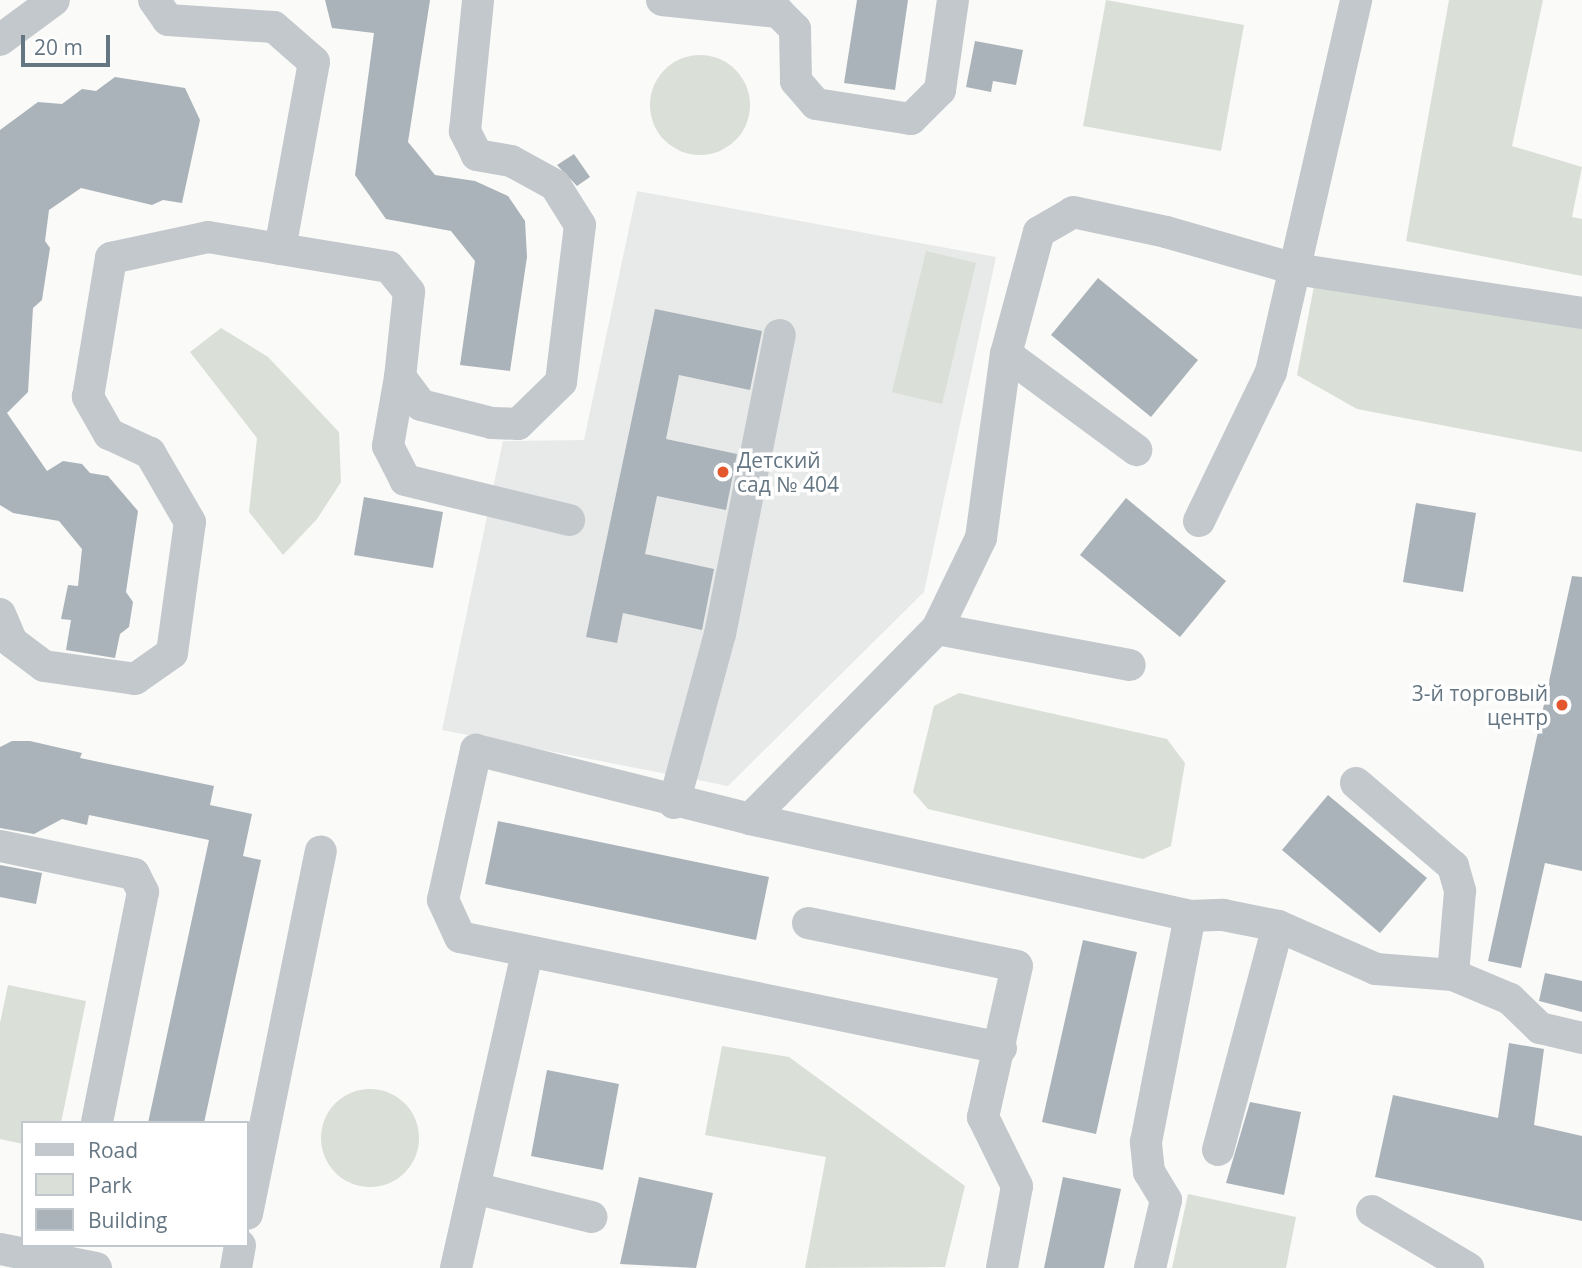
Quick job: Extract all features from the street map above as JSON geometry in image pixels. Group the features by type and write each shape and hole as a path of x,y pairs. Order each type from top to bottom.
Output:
{"street":[{"path":"0,40 54,0"},
{"path":"154,0 168,20 274,27 314,62 280,249"},
{"path":"400,377 421,405 505,424 518,424 561,382 580,225 555,185 511,161 477,155 465,131 478,0"},
{"path":"672,1 778,12 795,29 796,82 816,104 911,119 940,90 953,0"},
{"path":"1199,520 1271,372 1356,0"},
{"path":"750,819 937,629 981,538 1006,354 1039,232 1073,212 1166,232 1295,269 1582,313"},
{"path":"0,614 12,642 44,666 135,679 172,653 190,522 150,453 109,434 88,397 111,258 208,237 389,267 409,292 400,377 388,446 405,480 569,520"},
{"path":"674,803 720,634 780,335"},
{"path":"1006,354 1136,450"},
{"path":"937,629 1130,666"},
{"path":"1001,1048 527,954 460,937 443,900 476,750 674,803 1190,916 1223,915 1278,926 1376,969 1453,975 1510,999 1540,1028 1582,1038"},
{"path":"1356,783 1453,866 1460,891 1453,975"},
{"path":"0,846 134,874 143,892 97,1121"},
{"path":"248,1209 321,851"},
{"path":"1150,1268 1166,1200 1149,1172 1146,1142 1190,916"},
{"path":"808,923 1017,966 1001,1048 983,1117 1017,1185 1002,1268"},
{"path":"1218,1150 1278,926"},
{"path":"456,1268 527,954"},
{"path":"474,1188 591,1217"},
{"path":"1372,1211 1468,1268"},
{"path":"236,1268 240,1247"},
{"path":"0,1249 82,1259"}],"shaded area":[{"name":"Детский сад № 404","path":"637,191 996,257 924,592 728,786 442,730 503,441 584,440"}],"green space":[{"path":"1106,0 1244,25 1221,151 1083,126"},
{"path":"1449,0 1543,0 1512,146 1582,167 1572,217 1582,219 1582,276 1406,241"},
{"path":"700,55 719,59 735,70 746,86 750,105 746,124 735,140 719,151 700,155 681,151 665,140 654,124 650,105 654,86 665,70 681,59"},
{"path":"926,251 976,263 942,404 892,392"},
{"path":"1315,281 1582,325 1582,452 1357,409 1297,375"},
{"path":"221,328 268,357 339,432 341,482 317,519 283,555 249,512 257,438 190,352"},
{"path":"959,693 1167,739 1185,763 1171,846 1143,859 928,809 913,792 934,706"},
{"path":"8,985 86,1001 61,1121 21,1121 21,1144 0,1139 0,1023"},
{"path":"722,1046 789,1057 965,1186 945,1267 805,1268 826,1157 705,1135"},
{"path":"370,1089 389,1093 405,1103 415,1119 419,1138 415,1157 405,1173 389,1183 370,1187 351,1183 335,1173 325,1157 321,1138 325,1119 335,1103 351,1093"},
{"path":"1188,1194 1296,1217 1286,1268 1172,1268"}],"building":[{"path":"325,0 430,0 408,142 435,175 475,181 508,196 525,221 527,257 510,371 460,365 475,261 451,231 386,219 355,175 374,33 332,28"},
{"path":"857,0 908,0 895,90 844,83"},
{"path":"975,41 1023,50 1016,85 993,81 991,92 966,87"},
{"path":"115,77 185,88 200,120 182,203 163,200 152,205 81,188 49,210 45,241 50,248 42,300 33,308 28,392 7,413 47,471 63,461 82,464 90,473 108,476 138,511 126,592 133,602 129,627 120,634 115,658 66,650 71,620 61,619 68,585 78,586 82,549 59,521 13,513 0,505 0,130 38,102 62,104 82,89 96,91"},
{"path":"574,154 590,177 577,186 557,165"},
{"path":"1098,278 1198,360 1151,417 1051,335"},
{"path":"655,309 762,331 750,390 679,375 666,439 737,454 726,510 657,496 645,554 714,569 702,630 623,613 617,643 586,637"},
{"path":"364,497 443,512 433,568 354,555"},
{"path":"1126,498 1226,581 1180,637 1080,555"},
{"path":"1416,503 1476,513 1463,592 1403,582"},
{"name":"3-й торговый центр","path":"1572,576 1582,577 1582,871 1545,863 1521,968 1488,961"},
{"path":"12,741 30,741 82,753 80,758 214,786 210,805 252,814 243,856 261,860 204,1121 148,1121 209,840 89,815 87,825 62,819 34,834 0,828 0,747"},
{"path":"1328,795 1427,878 1380,933 1282,850"},
{"path":"498,821 769,877 756,940 485,884"},
{"path":"0,865 42,873 36,904 0,897"},
{"path":"1083,940 1137,952 1096,1134 1042,1122"},
{"path":"1545,973 1582,981 1582,1012 1539,1001"},
{"path":"1509,1043 1544,1049 1534,1125 1582,1136 1582,1221 1375,1177 1393,1095 1498,1118"},
{"path":"547,1070 619,1084 603,1170 531,1156"},
{"path":"1250,1102 1301,1112 1284,1195 1226,1183"},
{"path":"639,1177 713,1193 696,1268 620,1264"},
{"path":"1063,1177 1121,1189 1104,1268 1044,1268"}],"place":[{"name":"Детский сад № 404","path":"723,472"},
{"name":"3-й торговый центр","path":"1562,705"}]}
